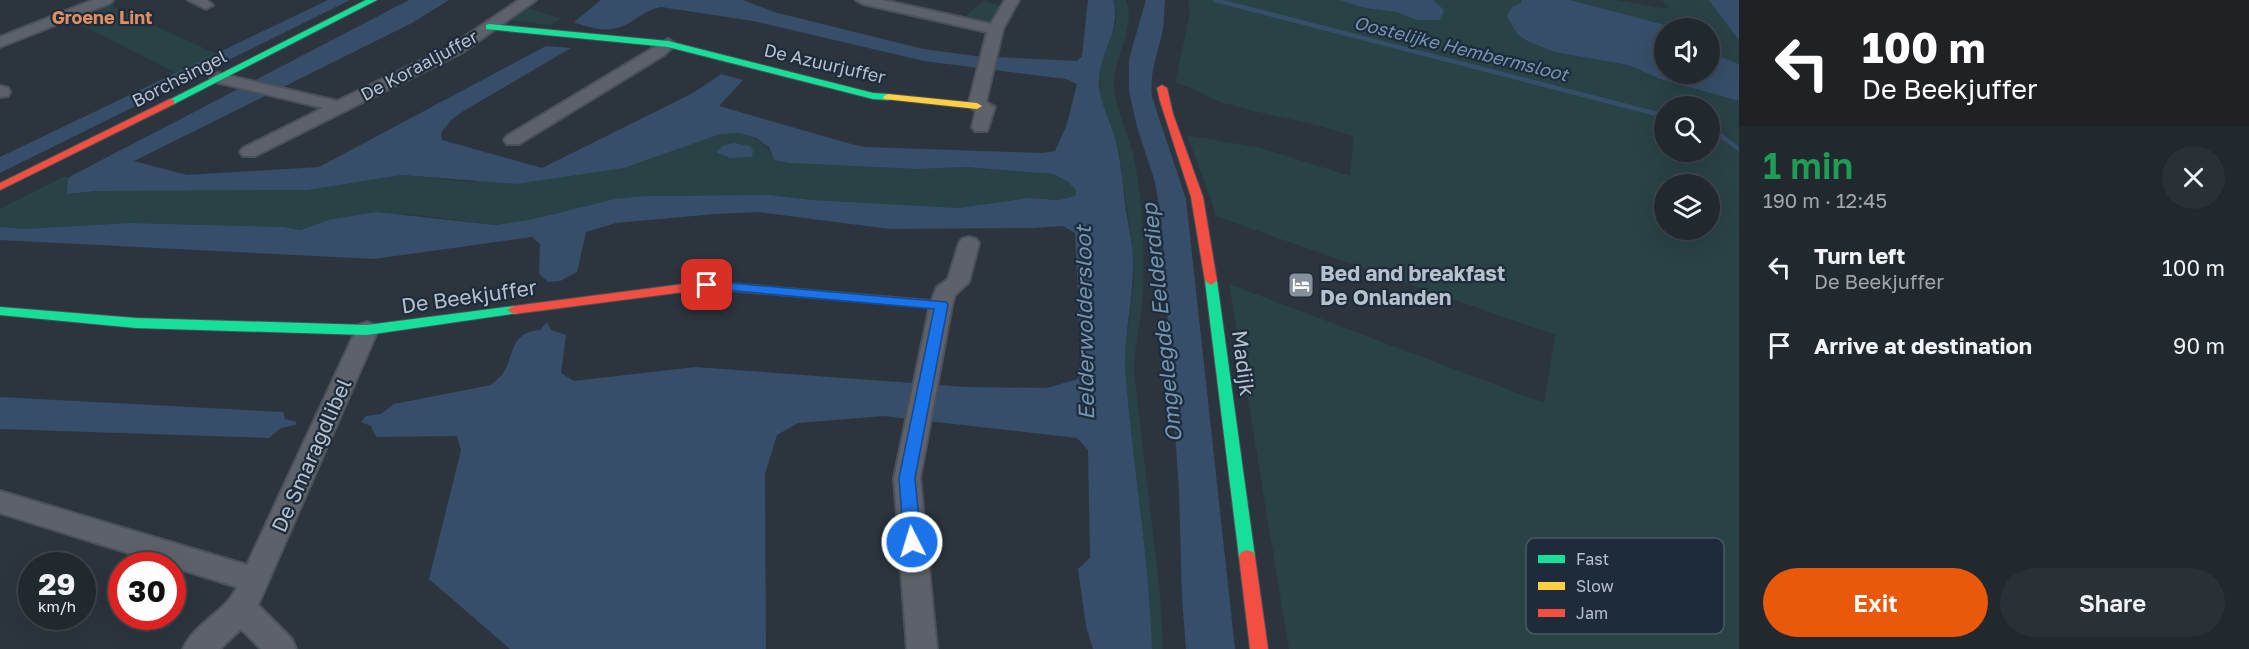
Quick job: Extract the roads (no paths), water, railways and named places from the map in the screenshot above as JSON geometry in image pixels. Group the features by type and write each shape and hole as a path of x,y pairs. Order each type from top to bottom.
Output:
{"street":[{"path":"0,42 106,0"},
{"name":"Borchsingel","path":"0,187 373,0"},
{"name":"De Koraaljuffer","path":"249,152 457,49 529,0"},
{"path":"981,127 986,107 977,106 995,29 1012,0"},
{"path":"873,1 995,29"},
{"path":"0,27 21,34"},
{"name":"De Azuurjuffer","path":"489,27 668,44 873,96 977,106"},
{"path":"513,140 668,44"},
{"name":"De Koraaljuffer","path":"218,78 339,107"},
{"name":"Madijk","path":"1162,88 1166,114 1193,183 1202,215 1259,649"},
{"path":"921,649 907,478 941,305 945,292 958,282 969,243"},
{"name":"De Beekjuffer","path":"0,311 136,323 367,330 707,285 941,305"},
{"name":"De Smaragdlibel","path":"198,649 242,609 367,330"},
{"path":"0,502 255,580"},
{"path":"242,609 281,649"}],"water":[{"path":"328,0 350,0 0,173 0,157"},
{"name":"Eelderwoldersloot","path":"409,0 449,0 412,23 134,161 187,175 319,167 546,46 571,48 462,112 451,120 441,133 442,140 542,168 693,93 721,74 743,80 719,106 851,144 866,147 1043,153 1055,151 1067,124 1077,84 1066,79 924,61 753,21 661,7 612,29 584,26 574,22 601,0 743,0 774,12 923,49 975,56 1077,61 1082,56 1088,0 1113,0 1115,22 1101,65 1099,87 1118,153 1132,247 1132,281 1125,365 1148,582 1152,649 1093,649 1086,626 1078,569 1090,558 1088,450 1077,438 883,416 798,423 777,435 765,474 766,649 510,649 429,579 461,450 457,436 376,437 371,426 361,422 366,416 381,414 394,404 491,385 502,375 518,340 523,335 540,330 547,322 551,330 566,335 561,373 574,381 695,367 966,387 1047,388 1078,379 1081,355 1075,233 1063,226 890,229 759,212 616,223 586,232 577,272 560,281 548,282 539,273 540,244 532,237 374,259 0,240 0,227 24,229 129,223 284,227 301,230 328,220 376,212 495,225 529,220 615,199 646,196 769,195 812,200 958,208 1028,198 1058,200 1075,196 1076,190 1068,182 1053,174 966,167 918,169 789,163 774,160 769,147 756,138 739,133 721,134 624,168 516,184 402,175 308,190 97,191 67,194 68,178 73,175"},
{"path":"1146,0 1165,0 1163,29 1151,88 1186,199 1235,649 1186,649 1179,492 1161,217 1155,182 1137,127 1129,91 1129,59"},
{"path":"1339,0 1434,0 1444,10 1440,20 1416,20 1397,12 1365,8"},
{"path":"1522,0 1570,0 1654,22 1654,76 1628,65 1554,52 1529,42 1517,34 1507,16 1512,7 1521,3"},
{"path":"1709,0 1739,0 1739,40 1737,38"},
{"path":"1720,56 1739,64 1739,101 1678,84 1720,84"},
{"path":"733,143 750,146 753,150 752,157 730,158 716,152 723,146"},
{"path":"0,397 283,412 285,419 297,422 295,425 281,428 269,438 0,429"}],"waterway":[{"name":"Oostelijke Hembermsloot","path":"1215,0 1654,113"},
{"name":"Oostelijke Hembermsloot","path":"1720,135 1739,149"}],"place":[{"name":"Bed and breakfast De Onlanden","path":"1301,285"}],"district":[{"name":"Groene Lint","path":"102,17"}],"water label":[{"name":"Omgelegde Eelderdiep","path":"1161,323"}]}
